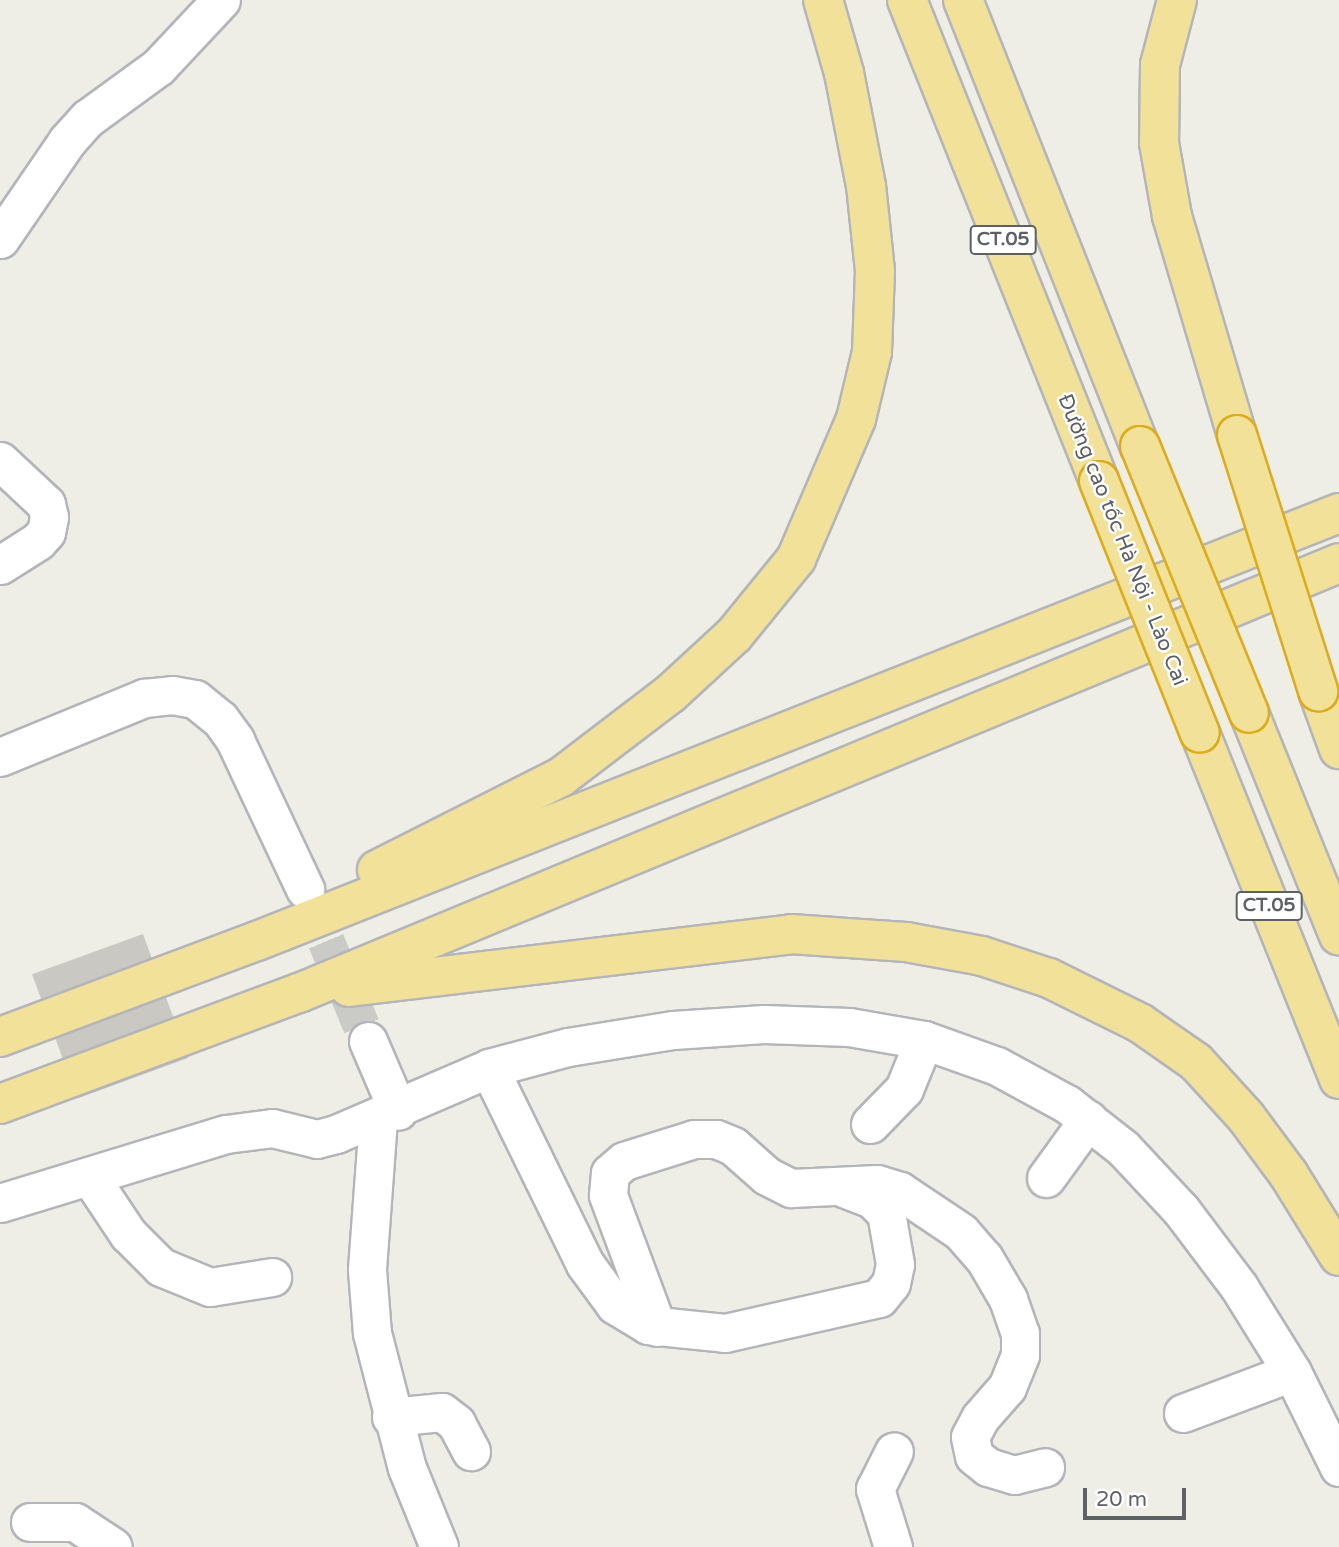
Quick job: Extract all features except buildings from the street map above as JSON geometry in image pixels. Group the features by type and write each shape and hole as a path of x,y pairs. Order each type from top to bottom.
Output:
{"highway":[{"path":"257,941 314,901 561,777 670,694 734,635 796,559 856,419 872,352 875,271 866,186 845,73 823,0"},
{"name":"Đường cao tốc Hà Nội - Lào Cai","path":"906,0 1339,1079"},
{"name":"CT.05","path":"963,0 1339,936"},
{"path":"1177,0 1160,65 1159,143 1172,216 1237,435 1318,691 1339,748"},
{"path":"0,1037 257,941 1339,513"},
{"path":"0,1104 299,993 1339,563"},
{"path":"299,993 791,934 906,942 982,956 1061,984 1140,1023 1196,1062 1246,1117 1289,1175 1339,1256"}],"street":[{"path":"0,239 74,133 158,67 222,0"},
{"path":"0,461 46,504 49,517 46,532 38,541 0,565"},
{"path":"0,757 144,698 172,695 195,699 220,719 235,740 305,889"},
{"path":"0,1203 226,1134 272,1128 317,1139 388,1115 489,1068 568,1047 699,1028 764,1024 849,1027 924,1040 997,1066 1088,1120 1124,1148 1181,1210 1239,1287 1292,1372 1339,1466"},
{"path":"870,1124 904,1089 924,1040"},
{"path":"368,1041 388,1115 367,1270 372,1333 391,1417 439,1547"},
{"path":"489,1068 585,1264 615,1305 657,1327 725,1334 879,1298 891,1283 895,1264 886,1213 872,1199 840,1187"},
{"path":"1046,1178 1088,1120"},
{"path":"657,1327 608,1195 610,1173 624,1161 694,1139 716,1139 733,1146 767,1176 791,1188 877,1184 900,1191 961,1232 984,1258 1008,1299 1020,1333 1020,1355 1007,1387 980,1418 970,1437 974,1456 988,1467 1014,1475 1045,1467"},
{"path":"90,1177 128,1234 161,1267 210,1287 272,1277"},
{"path":"1183,1413 1292,1372"},
{"path":"391,1417 423,1411 442,1412 456,1423 471,1451"},
{"path":"893,1547 875,1489 894,1451"},
{"path":"30,1522 75,1522 113,1547"}],"tunnel":[{"path":"305,890 368,1041"}]}
